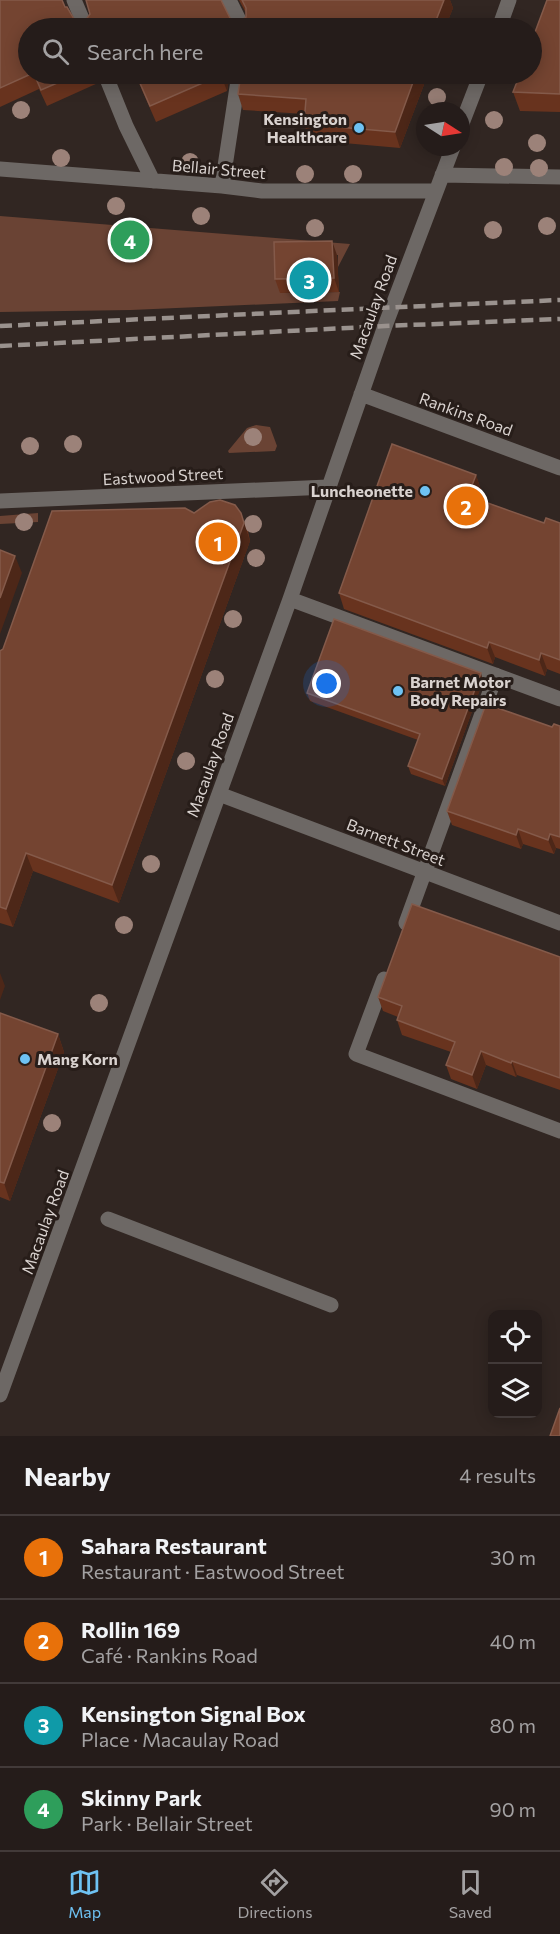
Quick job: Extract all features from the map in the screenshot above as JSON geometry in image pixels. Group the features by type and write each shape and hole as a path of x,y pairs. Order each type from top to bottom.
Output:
{"street":[{"path":"75,0 82,18"},
{"path":"229,0 238,18"},
{"path":"503,18 509,0"},
{"path":"109,84 126,126 153,181"},
{"path":"222,186 237,84"},
{"path":"470,104 478,84"},
{"name":"Macaulay Road","path":"0,1395 290,599 361,394 449,156"},
{"name":"Bellair Street","path":"0,169 262,191 436,191"},
{"path":"442,175 560,177"},
{"name":"Rankins Road","path":"361,394 560,468"},
{"name":"Eastwood Street","path":"0,501 328,487"},
{"path":"54,515 59,499"},
{"path":"290,599 560,699"},
{"path":"400,938 496,675"},
{"name":"Barnett Street","path":"219,794 560,923"},
{"path":"388,969 356,1054 560,1131"},
{"path":"108,1219 332,1305"}],"shaded area":[{"path":"0,216 350,244 338,267 338,255 280,257 280,293 340,292 338,301 131,310 0,312"},
{"path":"256,425 270,427 277,446 275,451 229,453 228,451 247,428"},
{"path":"38,513 38,522 0,524 0,516"}],"building":[{"path":"0,0 62,0 73,18 18,18 18,80 0,88"},
{"path":"86,0 221,0 230,18 87,18 90,14"},
{"path":"242,0 444,0 437,18 245,18 246,8"},
{"path":"547,0 560,0 560,94 513,92 516,84 542,84 540,18"},
{"path":"38,84 55,84 41,90"},
{"path":"140,84 200,84 150,106"},
{"path":"240,84 412,84 395,132 304,124 306,99 238,94"},
{"path":"332,241 334,278 275,279 274,242"},
{"path":"392,444 476,475 468,496 544,523 546,518 560,523 560,660 541,653 539,660 489,642 487,648 339,593"},
{"path":"220,500 235,505 244,523 112,885 26,853 6,909 0,907 0,651 3,649 52,511 185,508 194,513 210,502"},
{"path":"0,550 15,556 0,598"},
{"name":"Barnet Motor Body Repairs","path":"334,619 481,673 442,779 408,766 420,734 307,693"},
{"path":"486,704 552,727 554,724 560,726 560,837 550,834 548,840 518,829 516,835 447,811"},
{"path":"412,904 560,957 560,1078 481,1051 472,1075 446,1065 455,1042 397,1020 402,1006 378,997"},
{"path":"0,1013 58,1034 4,1183 0,1182"},
{"path":"560,1408 560,1436 550,1436"}],"railway":[{"path":"0,326 560,300"},
{"path":"0,346 560,319"}],"place":[{"name":"Kensington Healthcare","path":"359,128"},
{"name":"Skinny Park","path":"130,240"},
{"name":"Kensington Signal Box","path":"309,280"},
{"name":"Luncheonette","path":"425,491"},
{"name":"Rollin 169","path":"466,506"},
{"name":"Sahara Restaurant","path":"218,542"},
{"name":"Barnet Motor Body Repairs","path":"398,691"},
{"name":"Mang Korn","path":"25,1059"}]}
